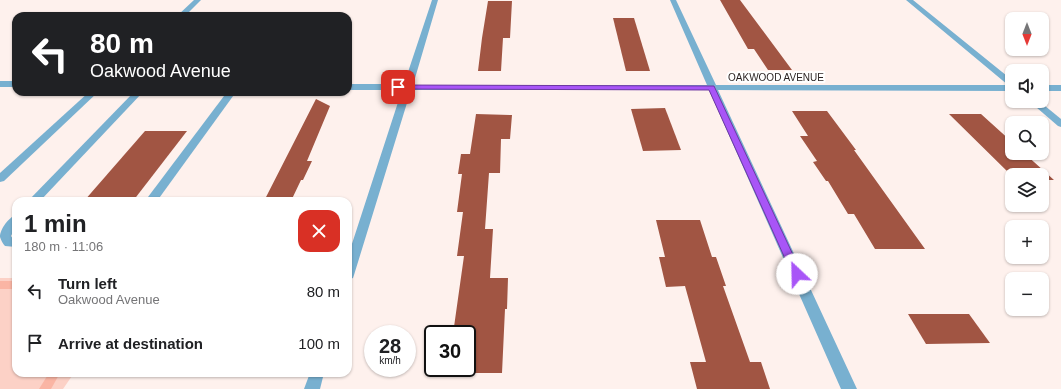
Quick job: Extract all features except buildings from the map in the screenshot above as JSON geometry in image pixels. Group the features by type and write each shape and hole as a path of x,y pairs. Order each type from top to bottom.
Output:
{"street":[{"path":"185,12 198,0"},
{"path":"352,262 435,0"},
{"path":"673,0 849,389"},
{"path":"909,0 1005,78"},
{"path":"0,84 12,84"},
{"name":"OAKWOOD AVENUE","path":"352,87 1005,88"},
{"path":"1049,88 1061,88"},
{"path":"0,179 90,96"},
{"path":"38,197 135,96"},
{"path":"154,197 229,96"},
{"path":"1042,108 1061,124"},
{"path":"12,223 5,236 9,243 12,243"},
{"path":"312,389 316,377"}],"shaded area":[{"path":"0,278 12,278 12,377 71,377 63,389 0,389"}],"waterway":[{"path":"0,285 12,285"},
{"path":"45,389 52,377"}],"route":[{"path":"398,87 712,88 797,274"}]}
